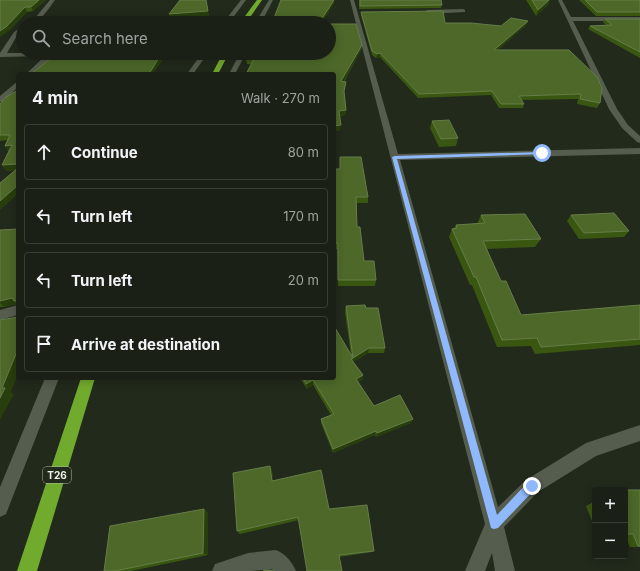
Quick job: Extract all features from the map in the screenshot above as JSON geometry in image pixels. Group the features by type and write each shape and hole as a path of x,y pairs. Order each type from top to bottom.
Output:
{"highway":[{"path":"248,16 260,0"},
{"path":"216,72 222,60"},
{"name":"T26","path":"27,571 87,380"}],"street":[{"path":"39,16 53,0"},
{"path":"232,16 244,0"},
{"path":"262,16 272,0"},
{"path":"352,0 359,13 395,157 494,524 505,571"},
{"path":"560,0 608,97 610,104 625,127 640,140"},
{"path":"423,12 462,11"},
{"path":"570,19 640,19"},
{"path":"2,55 16,33"},
{"path":"2,55 16,55"},
{"path":"31,72 44,60"},
{"path":"191,72 200,60"},
{"path":"233,72 240,60"},
{"path":"218,67 235,67"},
{"path":"0,100 16,85"},
{"path":"395,157 640,151"},
{"path":"0,315 16,311"},
{"path":"0,508 51,380"},
{"path":"475,571 494,524 532,486 592,449 640,433"},
{"path":"222,571 248,562 276,559 286,571"}],"building":[{"path":"0,0 39,0 31,7 25,7 6,27 0,31"},
{"path":"180,0 206,0 208,11 169,14"},
{"path":"281,0 334,0 324,16 275,16"},
{"path":"360,0 441,0 442,5 360,6"},
{"path":"532,0 549,0 538,10"},
{"path":"585,0 640,0 640,12 597,12"},
{"path":"443,11 445,23 471,23 501,26 511,18 528,21 494,50 569,50 597,77 602,88 600,103 580,99 581,94 519,96 524,104 501,104 492,91 419,94 380,53 377,54 372,51 361,12"},
{"path":"605,19 640,19 640,52 590,26 612,25"},
{"path":"336,24 356,24 362,45 341,81 346,82 344,91 346,110 339,111 341,125 336,126 336,72 247,72 253,60 336,60"},
{"path":"49,60 158,60 150,72 34,72"},
{"path":"16,91 16,164 2,165 12,145 5,146 10,135 0,135 0,104 6,97"},
{"path":"449,120 458,138 441,139 432,121"},
{"path":"340,157 361,157 368,197 356,197 357,227 360,227 364,261 374,261 376,280 338,280 338,243 336,243 336,169 340,169"},
{"path":"16,170 16,187 0,201 0,183"},
{"path":"614,213 629,231 584,233 571,215"},
{"path":"525,214 541,239 483,241 501,281 506,281 521,315 640,305 640,339 541,347 537,338 502,340 476,277 474,277 452,229 457,228 456,225 485,223 481,215"},
{"path":"16,229 16,300 14,301 12,298 0,301 0,230"},
{"path":"365,305 366,308 378,308 385,348 369,348 353,358 346,306"},
{"path":"16,317 16,354 2,388 5,388 0,398 0,320"},
{"path":"336,329 353,358 351,359 363,375 356,379 374,406 400,395 413,419 377,433 376,431 333,449 321,419 334,414 313,380 336,380"},
{"path":"304,380 313,380 306,384"},
{"path":"270,466 272,481 321,470 329,509 367,505 374,551 339,555 342,571 307,571 298,517 237,531 233,473"},
{"path":"628,490 640,490 640,546 638,546 633,534 628,534"},
{"path":"204,509 203,553 115,571 104,571 110,526"}],"route":[{"path":"532,486 494,524 395,157 542,153"}]}
